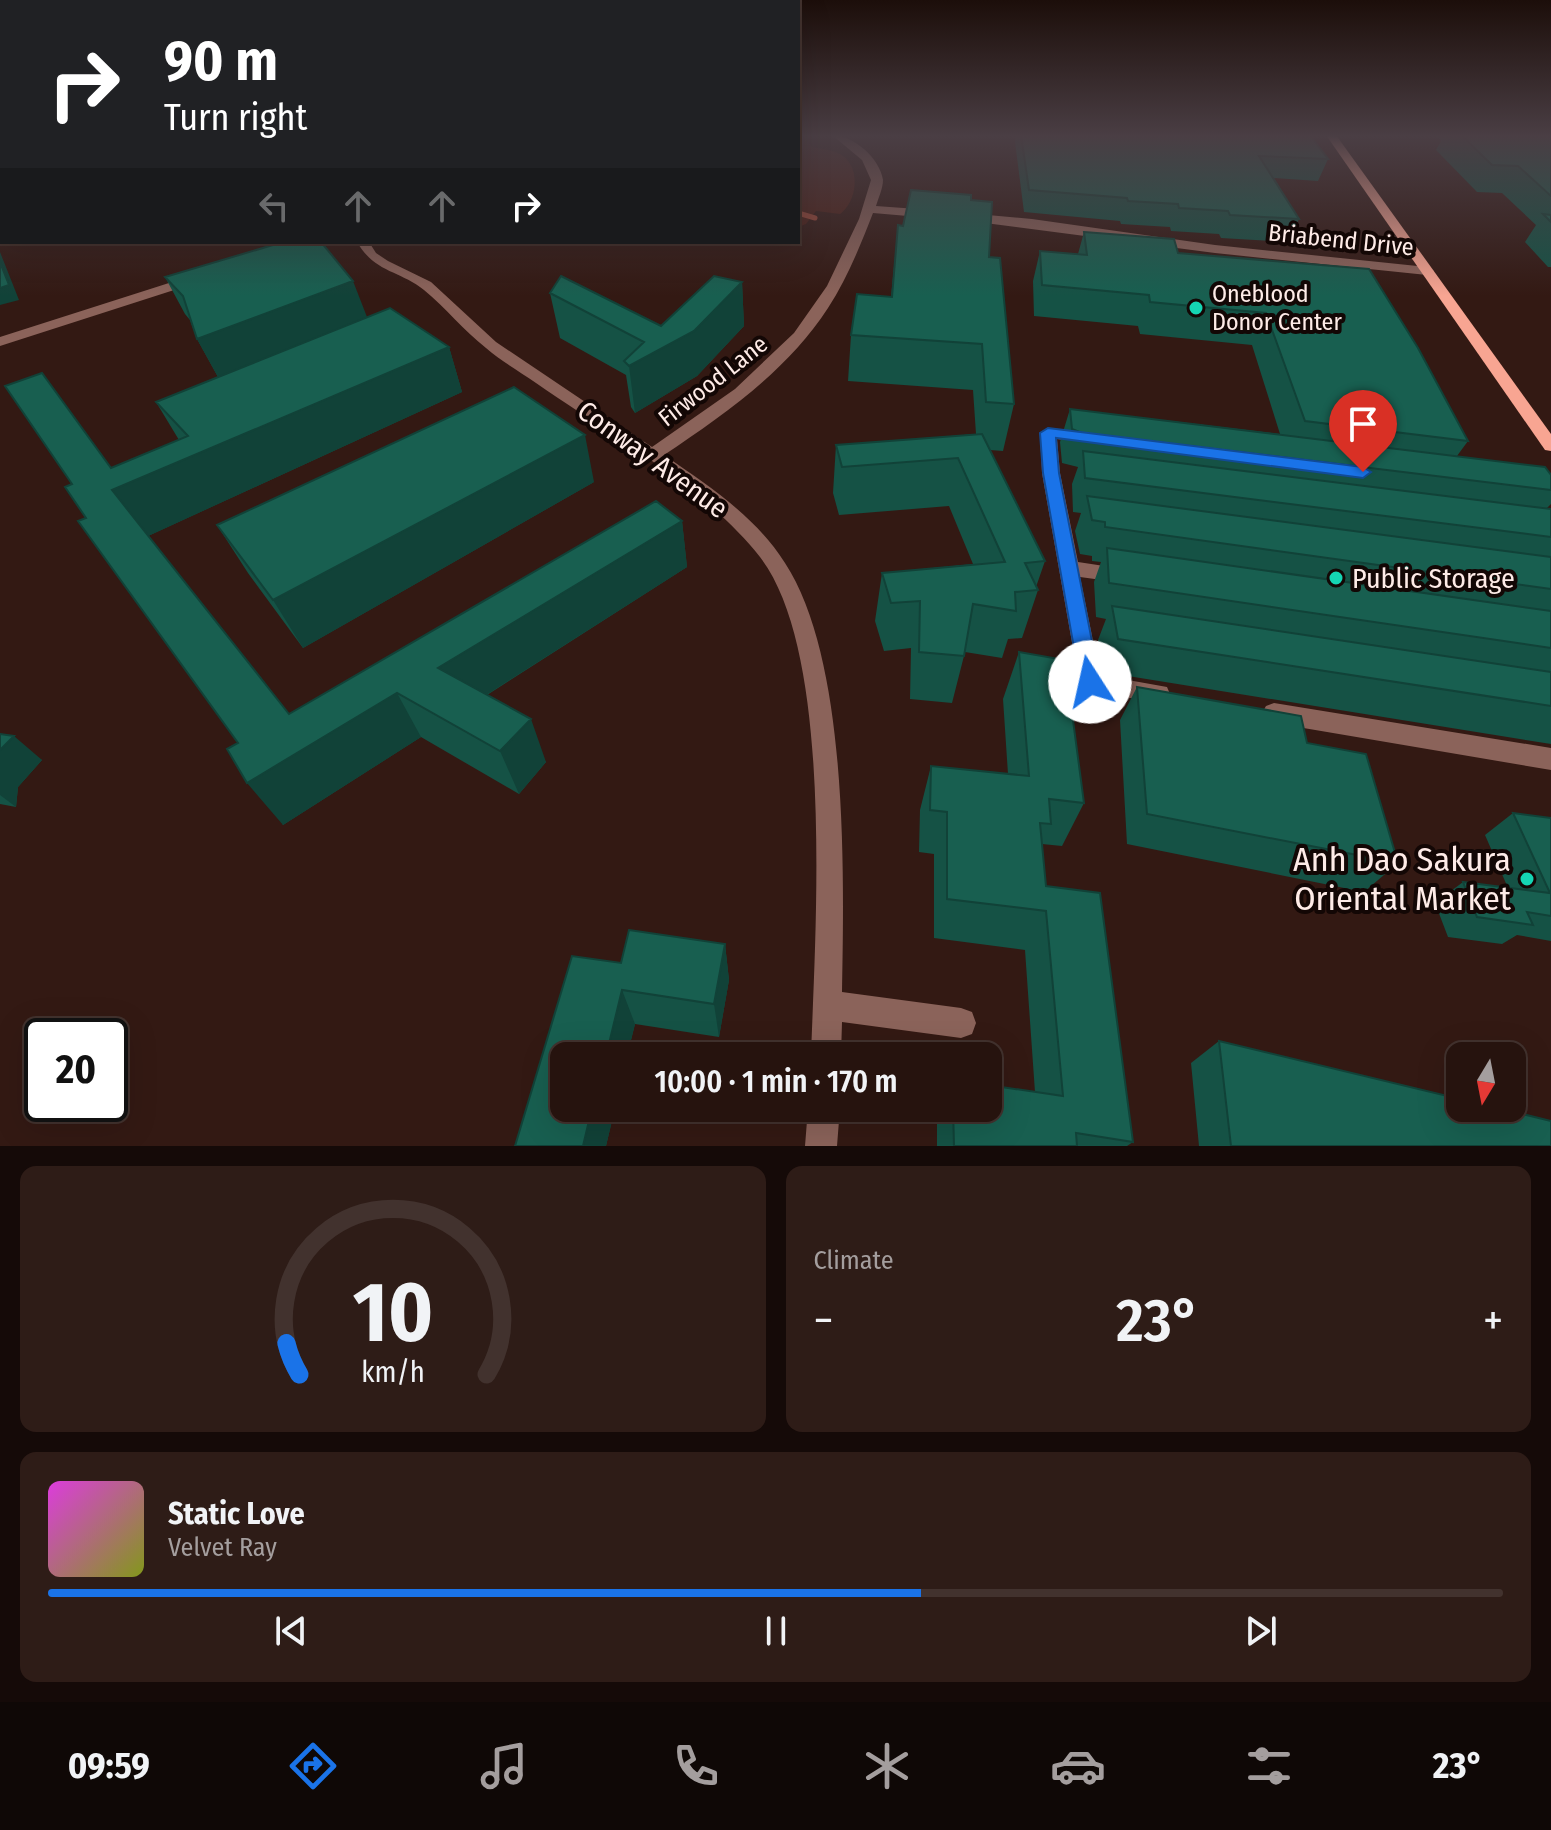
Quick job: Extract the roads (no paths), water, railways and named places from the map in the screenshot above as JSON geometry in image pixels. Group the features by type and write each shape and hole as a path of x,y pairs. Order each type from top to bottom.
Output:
{"main road":[{"path":"1369,188 1551,446"}],"street":[{"name":"Firwood Lane","path":"652,455 723,407 793,344 826,301 869,209 875,188"},
{"path":"869,209 943,215"},
{"name":"Briabend Drive","path":"958,217 1032,223 1215,249 1427,271"},
{"path":"278,255 323,244"},
{"name":"Conway Avenue","path":"364,244 371,255 426,285 491,345 713,497 746,527 775,564 792,593 806,633 825,766 831,895 827,1042"},
{"path":"0,342 207,275"},
{"path":"1111,441 1048,433 1068,520 1069,568 1087,627 1090,682 1182,698"},
{"path":"1069,568 1147,580"},
{"path":"1259,711 1551,759"},
{"path":"828,1005 961,1023"},
{"path":"821,1146 823,1122"}],"waterway":[{"path":"800,214 815,218"}],"place":[{"name":"Oneblood Donor Center","path":"1196,308"},
{"name":"Public Storage","path":"1336,578"},
{"name":"Anh Dao Sakura Oriental Market","path":"1527,879"}]}
